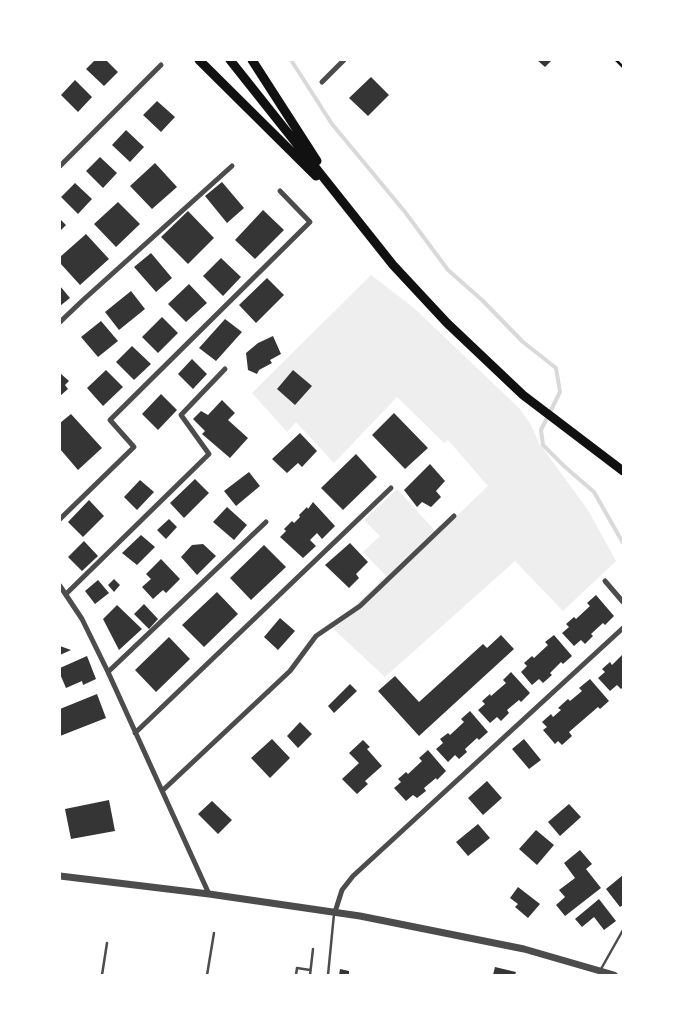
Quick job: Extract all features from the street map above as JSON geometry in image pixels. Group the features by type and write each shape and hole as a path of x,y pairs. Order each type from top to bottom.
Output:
{"main road":[{"path":"199,60 344,203"},
{"path":"230,60 393,265 447,323 522,395 623,471"},
{"path":"252,60 344,203"}],"street":[{"path":"322,82 344,60"},
{"path":"60,166 161,65"},
{"path":"60,322 232,166"},
{"path":"60,519 134,447 110,420 310,222 280,191"},
{"path":"66,594 209,454 181,415 225,369"},
{"path":"135,733 391,488"},
{"path":"162,791 297,664 316,636 360,606 454,516"},
{"path":"108,672 266,522"},
{"path":"605,581 623,602"},
{"path":"60,586 82,619 108,672 209,894"},
{"path":"335,912 342,890 353,876 623,628"},
{"path":"60,876 335,912 542,953 614,975"}],"lane":[{"path":"328,975 335,912"},
{"path":"600,971 623,930"},
{"path":"207,975 214,934"},
{"path":"102,975 107,943"},
{"path":"310,975 312,949"},
{"path":"296,975 297,968 310,970"}],"path":[{"path":"616,60 623,67"}],"shaded area":[{"path":"371,275 414,308 520,409 531,425 539,443 588,510 616,561 563,611 515,561 385,677 328,624 347,613 386,576 363,552 380,536 364,520 397,489 438,534 488,486 448,440 444,443 397,397 334,463 296,422 287,432 252,393"}],"building":[{"path":"95,60 106,60 118,72 104,86 86,69"},
{"path":"537,60 552,60 545,67"},
{"path":"371,77 389,95 368,116 349,98"},
{"path":"75,80 92,97 78,112 61,95"},
{"path":"157,101 175,117 161,132 143,115"},
{"path":"126,130 144,147 130,162 112,145"},
{"path":"100,157 117,173 103,188 86,171"},
{"path":"155,163 177,187 152,209 130,186"},
{"path":"222,182 244,208 227,223 205,196"},
{"path":"75,183 92,199 78,214 61,197"},
{"path":"118,202 140,224 116,247 94,224"},
{"path":"263,210 284,230 255,259 235,240"},
{"path":"188,211 214,238 188,264 161,237"},
{"path":"60,219 66,225 60,231"},
{"path":"86,234 109,259 80,285 60,263 60,257"},
{"path":"151,253 172,278 156,292 134,267"},
{"path":"221,258 241,277 223,296 203,276"},
{"path":"267,278 284,295 256,323 239,305"},
{"path":"189,284 207,303 186,322 168,304"},
{"path":"60,286 70,298 60,306"},
{"path":"131,291 145,309 119,330 105,312"},
{"path":"162,317 178,333 158,353 142,337"},
{"path":"225,319 242,332 216,361 199,348"},
{"path":"101,321 118,341 98,357 81,337"},
{"path":"273,336 281,354 270,360 272,363 259,370 257,374 248,370 246,353 258,343"},
{"path":"132,346 151,364 134,380 116,362"},
{"path":"192,359 207,374 193,389 178,374"},
{"path":"106,370 123,387 103,406 87,388"},
{"path":"293,370 312,386 295,405 277,389"},
{"path":"60,373 69,381 65,385 68,389 60,396"},
{"path":"161,394 177,410 158,430 142,414"},
{"path":"222,400 235,413 228,420 248,438 230,458 202,434 205,431 193,419 201,411 208,415"},
{"path":"394,413 428,448 405,469 372,435"},
{"path":"71,414 102,448 78,470 60,449 60,423"},
{"path":"300,433 317,451 302,467 298,463 287,473 272,459"},
{"path":"356,454 377,477 343,510 321,488"},
{"path":"430,464 445,481 436,491 441,497 431,507 422,502 417,507 404,490"},
{"path":"249,472 260,486 236,506 224,491"},
{"path":"195,479 209,493 184,518 170,503"},
{"path":"140,480 154,492 137,510 124,497"},
{"path":"89,500 104,516 83,537 68,522"},
{"path":"313,502 335,526 322,539 317,533 310,540 316,546 303,558 280,537 286,531 284,529 292,521 294,523 300,517 299,515 307,507 308,509"},
{"path":"227,507 247,525 234,540 213,522"},
{"path":"169,519 177,527 166,539 157,530"},
{"path":"141,535 155,547 137,565 122,553"},
{"path":"84,541 98,556 82,571 68,557"},
{"path":"350,543 368,562 356,574 359,578 349,588 325,565"},
{"path":"203,544 216,556 197,575 181,557 192,545"},
{"path":"264,545 286,567 251,600 230,578"},
{"path":"161,559 180,579 166,593 163,590 153,599 142,587 151,579 146,574"},
{"path":"114,579 120,585 114,592 108,585"},
{"path":"98,580 109,593 95,604 85,591"},
{"path":"217,592 238,614 204,647 182,625"},
{"path":"596,595 614,616 605,625 603,623 591,634 593,636 585,644 581,640 574,646 562,633 569,627 566,624 574,617 576,619 590,606 587,603"},
{"path":"144,604 158,619 149,629 134,614"},
{"path":"117,605 142,629 119,650 103,619"},
{"path":"280,618 295,631 278,650 264,637"},
{"path":"501,635 514,649 419,736 378,691 395,676 419,702 483,644 487,648"},
{"path":"554,635 572,656 563,664 561,662 550,673 552,675 543,683 539,679 532,685 521,672 527,666 524,663 532,656 534,658 548,645 545,642"},
{"path":"169,637 190,659 156,692 135,670"},
{"path":"60,646 71,650 60,655"},
{"path":"623,654 623,687 621,689 617,685 610,691 598,678 605,672 602,669 610,662 612,665"},
{"path":"87,656 96,679 83,685 82,681 66,688 60,674 60,668"},
{"path":"511,672 530,693 521,702 519,700 507,710 509,713 501,721 497,717 490,723 478,710 485,704 482,701 506,683 503,680"},
{"path":"590,679 609,701 600,709 598,707 569,732 572,736 562,745 558,741 555,744 543,730 547,727 542,722 551,714 553,717 561,710 558,708 568,699 570,701 582,691 579,688"},
{"path":"350,684 357,691 334,713 328,706"},
{"path":"97,694 106,718 60,736 60,709"},
{"path":"470,711 488,732 479,740 477,738 465,749 467,752 459,759 455,755 448,762 436,749 443,743 440,739 448,733 450,735 464,722 461,719"},
{"path":"300,722 312,734 298,748 287,736"},
{"path":"272,739 290,758 270,778 251,758"},
{"path":"524,739 541,760 529,769 512,749"},
{"path":"363,740 370,747 367,749 382,766 365,781 368,784 357,794 342,779 359,763 349,753"},
{"path":"428,750 446,771 437,780 436,778 424,788 426,791 417,798 413,795 406,801 394,788 401,782 398,779 406,772 408,774 422,761 419,758"},
{"path":"487,781 502,798 483,815 468,798"},
{"path":"109,800 115,831 71,839 65,809"},
{"path":"212,801 232,820 218,834 198,814"},
{"path":"569,804 581,817 560,836 548,822"},
{"path":"478,824 490,838 468,856 456,842"},
{"path":"536,830 554,845 537,865 519,849"},
{"path":"580,850 592,864 586,869 601,888 565,916 556,905 565,897 559,890 575,878 564,863"},
{"path":"623,875 623,905 620,907 606,889"},
{"path":"518,887 540,904 528,918 515,907 518,904 510,898"},
{"path":"599,899 616,921 604,930 594,917 582,927 575,919"},
{"path":"495,967 516,972 515,975 493,975"},
{"path":"340,969 349,971 349,975 339,975"}],"waterway":[{"path":"291,60 332,124 405,212 448,270 482,300 523,342 556,368 560,392 541,430 543,445 594,492 623,543"}]}
